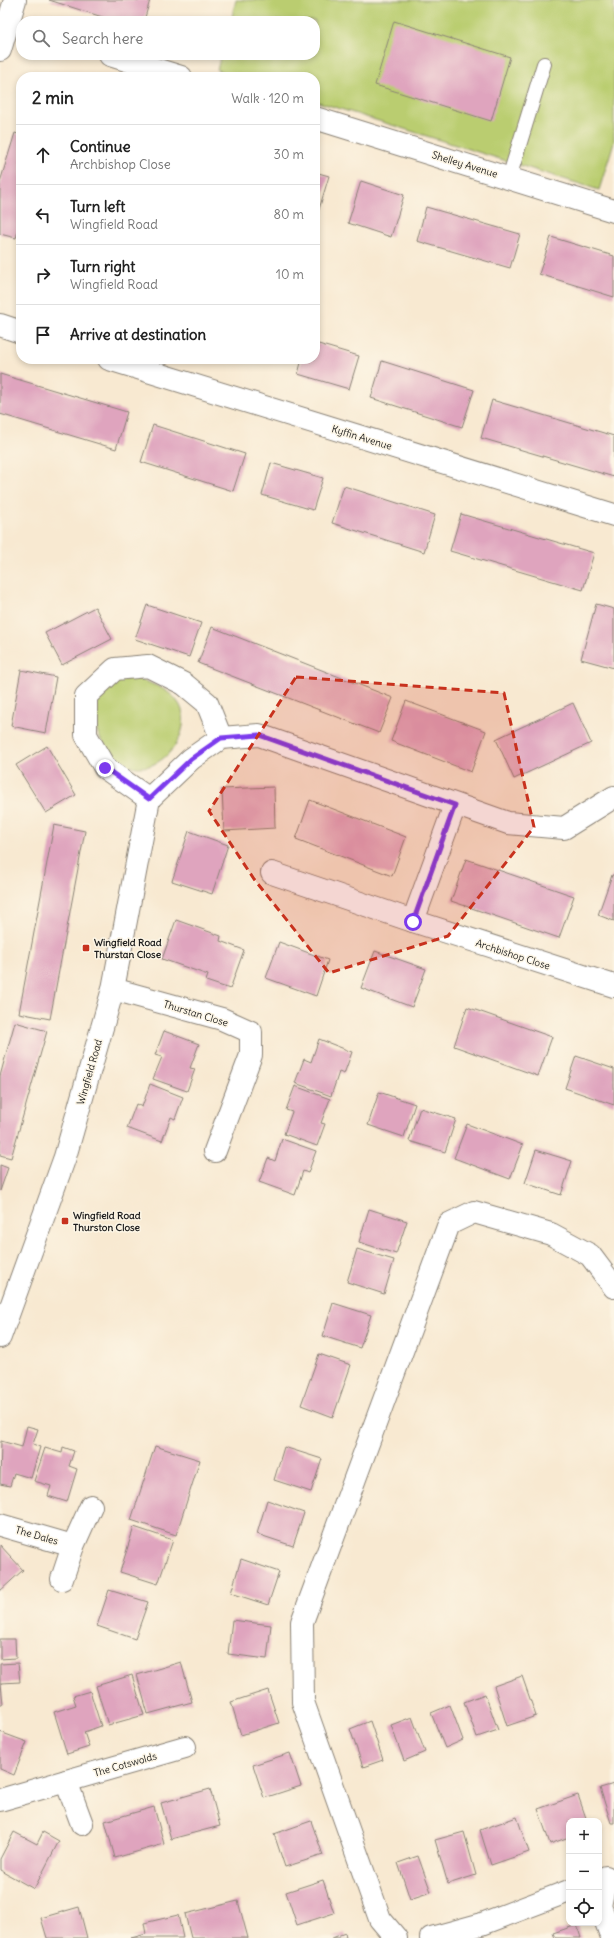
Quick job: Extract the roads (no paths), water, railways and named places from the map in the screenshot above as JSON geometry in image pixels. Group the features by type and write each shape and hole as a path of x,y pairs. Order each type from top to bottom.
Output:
{"street":[{"path":"0,50 14,25 15,0"},
{"path":"126,60 165,72"},
{"name":"Shelley Avenue","path":"320,120 614,211"},
{"path":"0,325 16,330"},
{"name":"Kyffin Avenue","path":"125,364 614,515"},
{"path":"221,738 207,703 184,684 148,666 114,669 86,696 86,735 105,768 149,799 191,759 221,738 259,735 455,805 508,822 564,828 614,797"},
{"name":"Wingfield Road","path":"0,1337 65,1158 112,989 149,799"},
{"path":"413,922 455,805"},
{"name":"Archbishop Close","path":"272,873 413,922 614,986"},
{"name":"Thurstan Close","path":"112,989 222,1019 251,1032 251,1055 215,1150"},
{"path":"396,1938 380,1920 303,1702 302,1622 449,1224 474,1212 551,1234 590,1255 614,1287"},
{"path":"62,1579 73,1546 91,1506"},
{"name":"The Dales","path":"0,1525 73,1546"},
{"name":"The Cotswolds","path":"0,1800 185,1747"},
{"path":"66,1781 82,1824"},
{"path":"606,1877 600,1906 612,1938"},
{"path":"431,1938 482,1924 566,1892"}],"lane":[{"path":"509,178 544,64"}],"place":[{"name":"Wingfield Road Thurstan Close","path":"86,948"},
{"name":"Wingfield Road Thurston Close","path":"65,1221"}]}
